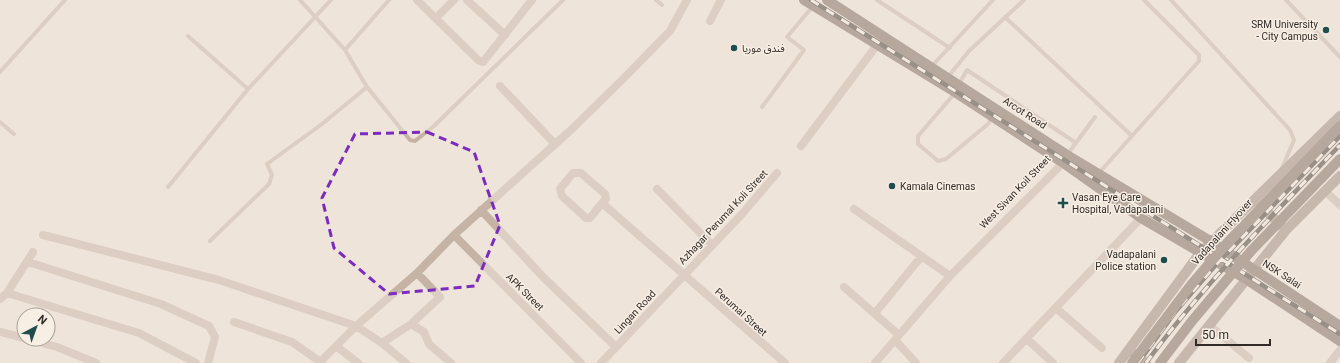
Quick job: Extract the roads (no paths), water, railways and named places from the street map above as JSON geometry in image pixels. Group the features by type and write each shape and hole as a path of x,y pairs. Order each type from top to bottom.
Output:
{"main road":[{"name":"Arcot Road","path":"831,1 931,67 941,77 992,117 1026,134"},
{"name":"Arcot Road","path":"809,3 877,45 941,77"},
{"name":"Arcot Road","path":"957,89 1064,158 1098,174 1212,242"},
{"name":"Vadapalani Flyover","path":"1132,363 1191,285 1227,243 1340,126"},
{"name":"West Sivan Koil Street","path":"1064,158 1091,183 1141,218 1246,279 1340,341"},
{"path":"1160,363 1192,321 1251,251 1340,159"},
{"name":"NSK Salai","path":"1212,242 1339,324"}],"street":[{"path":"417,0 478,60 484,62 532,0"},
{"path":"436,18 454,0"},
{"path":"467,0 505,35"},
{"path":"234,322 292,342 321,363 356,326 417,273 454,235 555,144 625,77 670,31 687,0"},
{"path":"710,21 721,0"},
{"path":"801,146 877,45"},
{"path":"500,86 555,144"},
{"path":"1119,363 1200,253 1279,174 1340,116"},
{"name":"West Sivan Koil Street","path":"875,363 950,276 1058,168 1064,158"},
{"path":"579,172 605,194 606,199 602,203 590,218 586,218 562,196 560,189 574,173 579,172"},
{"name":"Azhagar Perumal Koli Street","path":"684,274 742,214 777,173"},
{"path":"1179,363 1286,230 1340,176"},
{"path":"657,189 712,245"},
{"path":"1325,191 1340,205"},
{"path":"1254,199 1286,230"},
{"name":"Perumal Street","path":"602,203 785,363"},
{"path":"854,209 950,276"},
{"path":"481,210 543,277 616,347"},
{"path":"1003,363 1141,218"},
{"path":"43,235 219,280 356,326 382,343 406,363"},
{"name":"APK Street","path":"454,235 581,363"},
{"path":"0,299 7,293 33,252"},
{"path":"875,313 921,257"},
{"path":"28,262 161,304 209,326 213,330 215,337 208,363"},
{"path":"382,343 411,324 440,297 417,273"},
{"name":"Lingan Road","path":"601,363 684,274"},
{"path":"844,288 875,313 916,363"},
{"path":"7,293 139,333 196,363"},
{"path":"1056,308 1102,348"},
{"path":"411,324 424,332 429,344 451,363"},
{"path":"1209,325 1249,358"},
{"path":"0,332 16,336"},
{"path":"1027,339 1054,363"},
{"path":"336,346 358,363"},
{"path":"56,347 96,363"},
{"path":"1129,350 1146,363"},
{"path":"1330,363 1340,350"}],"lane":[{"path":"0,72 65,0"},
{"path":"300,0 313,17 345,50 367,87 405,135 410,140 415,141 434,126 562,0"},
{"path":"168,186 248,89 313,17 331,0"},
{"path":"345,50 388,0"},
{"path":"656,0 662,5"},
{"path":"877,0 950,48"},
{"path":"931,67 993,0"},
{"path":"941,77 1024,0"},
{"path":"1091,183 1197,64 1200,58 1199,55 1144,0"},
{"path":"1171,0 1290,130 1294,140 1279,174"},
{"path":"1286,0 1340,57"},
{"path":"762,107 804,50 787,37 809,3"},
{"path":"1005,17 1132,136"},
{"path":"188,36 248,89"},
{"path":"992,117 988,124 946,159 938,161 918,144 918,136 957,89 968,70 1076,143"},
{"path":"210,241 269,184 272,174 267,164 322,124 367,87"},
{"path":"1064,158 1095,117"},
{"path":"0,122 14,134"}],"railway":[{"path":"811,0 1340,334"},
{"path":"1138,363 1176,311 1214,267 1340,136"},
{"path":"1146,363 1215,278 1264,224 1340,145"}],"place":[{"name":"SRM University - City Campus","path":"1326,30"},
{"name":"فندق موريا","path":"734,48"},
{"name":"Kamala Cinemas","path":"892,186"},
{"name":"Vasan Eye Care Hospital, Vadapalani","path":"1063,203"},
{"name":"Vadapalani Police station","path":"1164,260"}]}
